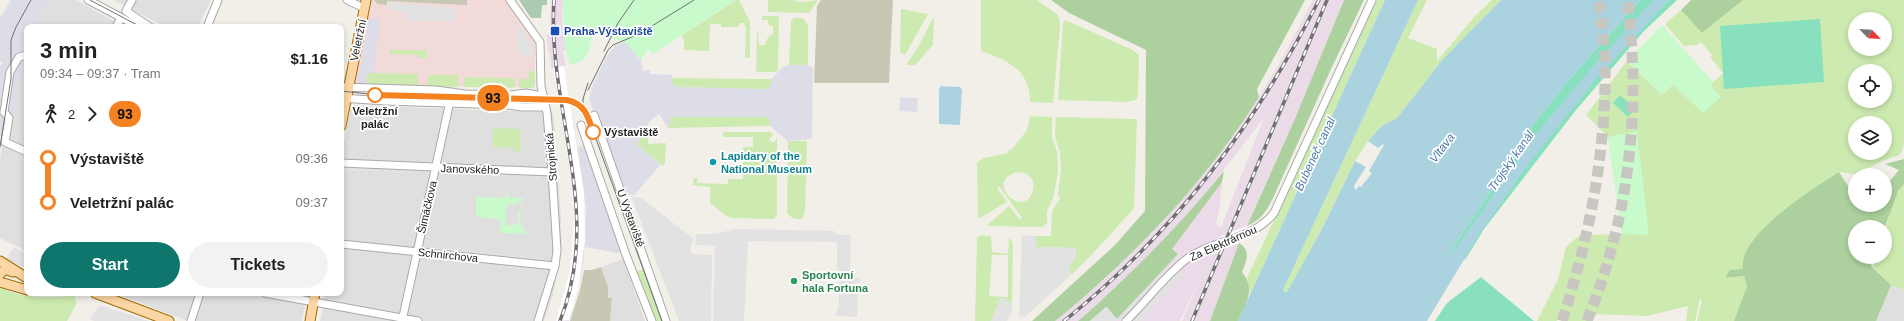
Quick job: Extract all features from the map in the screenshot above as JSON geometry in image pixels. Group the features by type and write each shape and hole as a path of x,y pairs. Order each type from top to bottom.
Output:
{"main road":[{"name":"Veletržní","path":"344,88 365,4"},
{"path":"0,261 18,274"},
{"path":"0,274 5,269 24,277"},
{"path":"0,278 15,288"},
{"path":"0,282 15,288 24,290"},
{"path":"103,296 169,321"},
{"path":"310,321 315,298"}],"street":[{"path":"88,0 133,24"},
{"path":"132,0 126,11 146,24"},
{"path":"208,24 218,0"},
{"path":"347,0 365,4"},
{"name":"Strojnická","path":"510,0 539,40 542,96 545,107 552,172 557,250 555,266 538,321"},
{"name":"Za Elektrárnou","path":"1126,321 1174,270 1189,257 1255,230 1274,213 1372,0"},
{"path":"118,24 121,18"},
{"path":"24,55 10,72 2,113 10,118 5,142 24,151"},
{"path":"344,88 511,95 526,93 542,96"},
{"name":"Šimáčkova","path":"402,320 452,92"},
{"path":"344,99 545,107"},
{"name":"U Výstaviště","path":"594,115 666,321"},
{"name":"U Výstaviště","path":"581,125 626,255 652,321"},
{"name":"Janovského","path":"344,163 552,172"},
{"name":"Schnirchova","path":"344,244 555,266"},
{"path":"192,321 199,296"},
{"path":"295,296 315,298 402,320 418,321"}],"shaded area":[{"path":"11,0 48,0 34,24 24,24 24,64 22,65 20,73 10,134 0,136 0,65 3,64 2,61 0,62 0,18"},
{"path":"46,0 76,0 120,24 31,24"},
{"path":"113,0 211,0 199,24 160,24"},
{"path":"370,0 507,0 535,40 535,87 356,85 355,80"},
{"path":"374,0 467,0 467,5 387,1 387,5 378,4"},
{"path":"551,0 563,0 562,19 566,50 563,51 566,66 564,66 583,181 585,240 584,257 578,289 569,321 556,321 570,271 574,224 572,182 553,68 551,68 550,53 548,52 547,34 550,33"},
{"path":"821,0 893,0 889,83 814,83 817,6"},
{"path":"1313,0 1344,0 1294,121 1239,243 1210,321 1182,321 1203,271 1180,321 1115,321 1178,254 1171,249 1222,182 1220,206 1216,224 1221,227 1264,118 1202,198 1141,264 1078,321 1055,321 1097,286 1131,254 1162,222 1205,173 1236,132 1259,97 1282,59"},
{"path":"388,2 457,8 455,22 405,21 406,12 387,9"},
{"path":"380,18 374,73 369,73 365,77 368,85 358,84 357,77 358,72 360,72 368,29 366,28 366,24 371,19"},
{"path":"517,23 531,43 532,56 521,56 521,51 516,51"},
{"path":"24,36 24,250 0,238 0,159 18,45"},
{"path":"625,42 641,61 643,71 650,70 650,74 672,75 671,83 676,87 767,89 771,85 771,79 783,67 789,65 808,65 813,68 812,139 788,141 770,126 770,120 767,117 671,117 668,128 659,114 650,121 637,145 661,164 634,195 625,195 589,99 593,84 607,56 615,46"},
{"path":"900,97 918,98 917,112 899,111"},
{"path":"351,105 539,112 551,107 554,121 561,217 560,256 553,295 544,321 320,321 324,296 344,296 344,144"},
{"path":"554,121 562,243 556,277 541,321 558,262 550,122"},
{"path":"584,145 621,252 617,253 585,247 586,208 577,148"},
{"path":"344,165 421,168 422,173 345,170"},
{"path":"444,169 540,173 541,178 522,177 521,173 520,176 511,176 446,173"},
{"path":"631,196 641,198 694,239 690,250 692,254 712,255 711,321 679,321"},
{"path":"735,229 834,231 838,235 851,235 850,272 855,272 855,278 860,278 860,283 855,284 855,289 858,290 857,317 836,316 839,304 839,280 837,280 837,242 748,241 744,321 713,321 715,246 695,245 696,234 715,234"},
{"path":"1022,235 1036,236 1036,247 1076,248 1075,258 1069,267 1071,275 1026,316 1019,317"},
{"path":"14,247 24,252 24,268 6,259"},
{"path":"431,247 543,258 545,263 432,251"},
{"path":"431,255 544,267 542,271 429,259"},
{"path":"623,259 645,321 610,321 612,298 608,298 608,287 601,267"},
{"path":"1179,260 1182,263 1123,321 1117,319 1165,269 1168,271"},
{"path":"601,267 608,287 608,298 612,298 610,321 570,321 580,290 584,270 592,270"},
{"path":"1178,270 1184,274 1140,321 1131,321"},
{"path":"1891,285 1904,290 1904,321 1875,321"},
{"path":"122,296 306,296 302,321 188,321"},
{"path":"1001,297 1012,304 1012,312 1007,321 991,321"},
{"path":"334,299 393,310 391,314 331,303"},
{"path":"99,305 149,321 94,321 90,319"},
{"path":"1107,307 1117,319 1115,321 1090,321"}],"green space":[{"path":"519,0 547,0 547,5 542,5 541,18 531,18"},
{"path":"563,0 735,0 653,54 647,49 641,61 625,42 593,33 588,54 582,60 570,65 564,43"},
{"path":"736,0 739,0 750,22 750,58 745,58 746,27 744,23 740,23 738,27 721,27 721,24 710,24 709,51 684,50 684,40 681,36"},
{"path":"768,0 794,0 800,2 818,0 809,13 768,12"},
{"path":"981,0 1037,0 1057,14 1060,26 1053,103 1030,102 1029,91 1022,74 1008,63 981,51"},
{"path":"1051,0 1305,0 1257,89 1259,97 1239,128 1194,185 1170,213 1119,265 1065,313 1055,321 1032,321 1115,245 1145,211 1146,50 1069,13"},
{"path":"1344,0 1364,0 1270,203 1260,218 1247,226 1294,121"},
{"path":"1377,0 1385,0 1250,295 1247,278"},
{"path":"1418,0 1427,0 1408,38 1437,49 1437,61 1475,16 1492,0 1501,0 1443,59 1397,118 1382,126 1368,141 1355,161 1323,227 1287,292 1285,293 1283,290"},
{"path":"1640,0 1677,0 1644,31 1576,110 1484,229 1465,260 1453,252 1452,249 1508,165 1507,158 1565,84"},
{"path":"1691,0 1743,0 1702,33 1681,10"},
{"path":"1743,0 1904,0 1904,144 1900,155 1892,158 1892,116 1848,116 1848,160 1885,160 1868,168 1848,168 1848,173 1839,172 1743,269 1726,278 1744,276 1747,286 1734,321 1697,321 1702,300 1700,299 1695,321 1686,321 1688,306 1647,316 1593,314 1593,321 1568,321 1559,317 1557,321 1537,321 1558,279 1566,247 1581,235 1622,234 1608,137 1586,115 1627,61 1662,95 1673,84 1702,112 1710,85 1723,73 1710,57 1712,55 1701,42 1697,45 1684,46 1665,24 1681,10 1702,33"},
{"path":"901,9 928,14 905,55 900,52"},
{"path":"762,16 779,16 778,70 776,72 756,72 757,26 759,45 765,45 768,37 773,34 773,27 768,24 768,20 762,20"},
{"path":"934,16 933,45 915,65 906,65 918,47"},
{"path":"794,18 803,18 808,25 808,65 789,65 791,21"},
{"path":"1820,19 1824,82 1724,89 1720,26"},
{"path":"1065,20 1133,50 1139,55 1138,97 1136,100 1127,102 1058,100 1063,23"},
{"path":"1662,25 1713,82 1710,85 1721,97 1703,113 1673,84 1662,95 1627,61"},
{"path":"390,50 427,50 427,58 418,58 418,55 390,54"},
{"path":"529,70 535,72 535,86 532,88 519,88 519,79 526,79 529,76"},
{"path":"369,73 418,74 418,85 369,84 365,78"},
{"path":"428,75 458,75 458,87 427,86"},
{"path":"464,77 514,78 515,88 464,87"},
{"path":"672,78 771,79 771,85 768,89 675,87 671,83"},
{"path":"1620,95 1635,109 1628,117 1613,103"},
{"path":"1030,116 1052,117 1052,137 1057,151 1058,172 1053,199 1047,211 1047,223 1043,227 986,226 1009,206 1020,220 1022,218 999,186 997,188 1007,202 978,219 977,163 983,158 1005,154 1013,148 1027,130","holes":["1021,172 1025,173 1032,179 1034,186 1029,199 1022,202 1015,201 1009,196 1005,190 1004,183 1008,177"]},
{"path":"670,117 767,117 770,120 770,126 668,128"},
{"path":"1056,117 1136,119 1137,121 1134,208 1071,275 1069,267 1075,258 1076,248 1036,247 1036,236 1051,236 1052,211 1060,198 1058,194 1061,170 1060,152 1055,137"},
{"path":"493,128 521,129 520,152 514,151 514,148 493,147"},
{"path":"645,130 649,130 648,144 666,143 665,163 663,166 637,145"},
{"path":"1637,131 1649,235 1622,234 1608,137"},
{"path":"723,132 770,132 773,135 769,139 773,143 777,139 777,215 774,219 732,218 725,215 710,203 710,187 693,185 694,178 697,178 697,183 728,184 728,179 743,179 743,147 753,147 753,137 723,137"},
{"path":"788,141 807,141 805,210 803,218 800,219 790,216 787,212"},
{"path":"1904,159 1904,184 1898,191 1892,208 1892,178 1899,170 1885,164"},
{"path":"1224,171 1222,182 1172,249 1178,254 1117,319 1106,307 1090,321 1078,321 1117,286 1154,249 1190,211"},
{"path":"1839,172 1848,186 1848,212 1890,212 1888,220 1848,220 1848,264 1872,264 1871,266 1891,285 1876,321 1734,321 1747,286 1744,276 1725,278 1730,270 1743,269 1744,256 1752,242 1779,214"},
{"path":"1904,184 1904,290 1891,285 1873,267 1874,264 1892,264 1892,220 1888,220 1898,192"},
{"path":"505,194 509,195 509,198 523,198 523,201 518,201 518,204 508,204 506,206 505,225 517,225 518,212 520,212 522,203 519,219 526,234 500,233 501,219 476,217 476,197 505,198"},
{"path":"981,235 991,236 992,252 1008,254 1009,237 1013,243 1012,304 1001,298 991,321 975,321 977,238","holes":["992,255 1008,255 1008,297 989,296"]},
{"path":"1239,243 1246,249 1247,253 1242,272 1246,278 1249,290 1246,303 1238,321 1210,321"},
{"path":"647,268 664,321 656,321 641,281 636,272"},
{"path":"1481,277 1534,321 1435,321 1447,303"},
{"path":"0,287 24,296 74,296 77,303 67,321 0,321"}],"water":[{"path":"1385,0 1418,0 1283,290 1285,292 1287,292 1323,227 1355,161 1366,167 1355,184 1354,187 1356,190 1359,186 1361,187 1372,173 1369,171 1384,145 1383,144 1378,148 1368,141 1382,126 1397,118 1443,59 1501,0 1640,0 1565,84 1507,158 1508,165 1452,249 1453,252 1540,129 1588,72 1653,0 1669,0 1596,79 1528,165 1480,233 1427,321 1238,321"},
{"path":"941,86 960,87 962,90 960,125 939,124 939,89"}],"pier":[{"path":"564,66 584,192 585,240 578,289 569,320 556,321 570,271 574,224 572,183 553,68"},
{"path":"1247,226 1239,243 1212,254 1220,237"}],"tunnel":[{"path":"1562,321 1581,257 1595,191 1600,158 1605,92 1605,58 1599,0"},
{"path":"1587,321 1607,264 1622,205 1627,176 1633,85 1628,0"}],"tram line":[{"path":"0,147 11,79 11,40 16,27 31,0"},
{"path":"90,0 135,24"},
{"path":"604,51 618,23 634,0"},
{"path":"588,90 608,50 613,45 639,34 694,0"},
{"path":"583,110 583,99 588,83"},
{"path":"344,91 368,94 563,100 572,101 579,104 587,114 662,321"},
{"name":"93","path":"375,95 567,100 577,103 584,109 593,132"}],"railway":[{"path":"554,0 554,41 558,82 576,200 577,240 572,280 560,321"},
{"path":"1064,321 1104,287 1142,251 1177,214 1209,174 1268,91 1319,0"},
{"path":"1192,321 1327,0"}],"place":[{"name":"Praha-Výstaviště","path":"555,31"},
{"name":"Veletržní palác","path":"375,95"},
{"name":"Výstaviště","path":"593,132"},
{"name":"Lapidary of the National Museum","path":"713,162"},
{"name":"Sportovní hala Fortuna","path":"794,281"}],"water label":[{"name":"Vltava","path":"1442,148"},
{"name":"Bubeneč canal","path":"1315,154"},
{"name":"Trojský kanál","path":"1511,161"}]}
